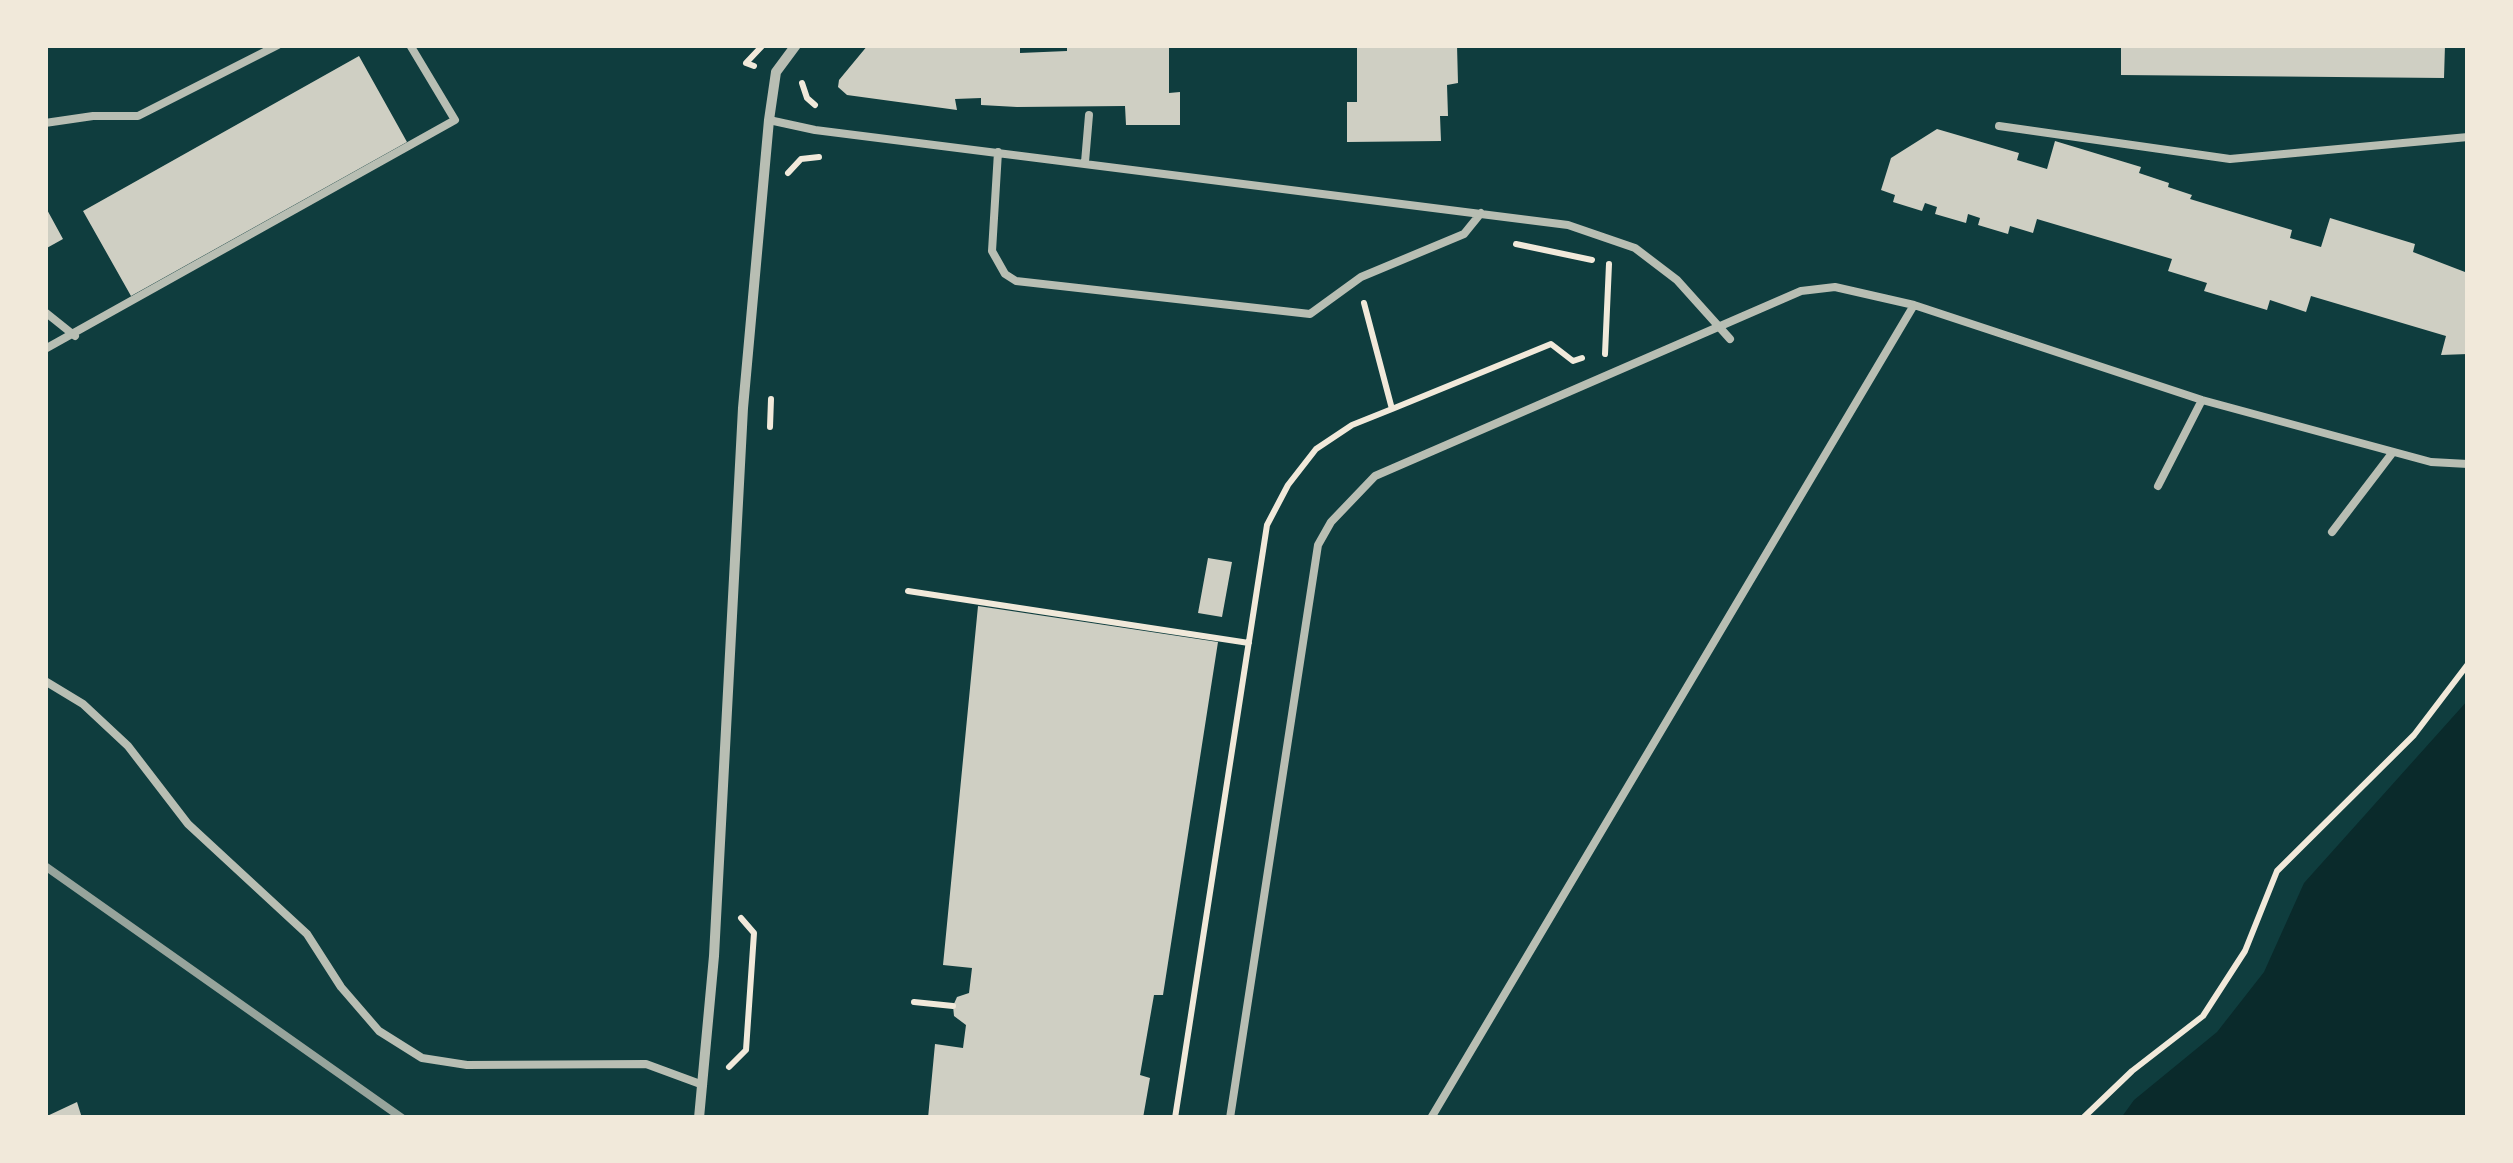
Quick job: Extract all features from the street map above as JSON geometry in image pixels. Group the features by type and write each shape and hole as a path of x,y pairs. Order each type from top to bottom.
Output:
{"street":[{"path":"698,1118 744,408 769,120 776,72 796,45"}],"lane":[{"path":"45,124 93,116 138,116 278,45"},
{"path":"45,350 455,120 410,45"},
{"path":"1084,162 1089,116"},
{"path":"769,120 814,130 1568,226 1635,248 1677,280 1730,339"},
{"path":"1998,126 2230,160 2468,137"},
{"path":"998,152 992,250 1005,274 1016,282 1310,314 1361,277 1464,234 1481,213"},
{"path":"1230,1118 1318,545 1331,522 1375,476 1719,330 1801,291 1835,287 1914,305 2202,400 2431,462 2468,464"},
{"path":"1431,1118 1914,305"},
{"path":"45,312 76,336"},
{"path":"2158,486 2202,400"},
{"path":"2332,532 2393,452"},
{"path":"45,681 84,704 128,746 188,824 307,934 341,987 379,1031 422,1058 467,1065 646,1064 703,1085"}],"path":[{"path":"803,72 801,86 816,106 814,156"},
{"path":"785,183 793,166 814,156 832,158"},
{"path":"1464,234 1612,264 1604,350 1607,378"},
{"path":"1361,277 1365,315 1392,409"},
{"path":"1174,1118 1268,525 1288,485 1316,449 1352,425 1550,344 1573,361 1604,350"},
{"path":"769,431 772,392"},
{"path":"908,591 1249,643"},
{"path":"2083,1118 2132,1071 2203,1016 2245,951 2276,871 2414,734 2468,664"},
{"path":"728,1082 730,1064 746,1050 747,1036 754,932 744,924 740,912"},
{"path":"914,1002 952,1006"}],"water":[{"path":"2468,700 2468,1118 2121,1118 2134,1100 2217,1032 2264,972 2304,883"}],"building":[{"path":"868,45 1020,45 1020,53 1067,51 1067,45 1169,45 1169,93 1180,92 1180,125 1126,125 1125,106 981,105 981,98 955,99 957,110 847,95 838,87 839,80"},
{"path":"1357,45 1457,45 1458,83 1447,85 1448,116 1440,116 1441,141 1347,142 1347,102 1357,102"},
{"path":"2121,45 2445,45 2444,78 2121,75"},
{"path":"359,56 407,142 131,296 83,211"},
{"path":"1937,129 2019,153 2017,160 2047,169 2055,141 2141,167 2139,173 2169,183 2168,187 2192,195 2190,199 2292,230 2290,238 2321,247 2330,218 2415,244 2413,252 2465,272 2468,354 2441,355 2446,336 2311,296 2306,312 2270,300 2267,310 2204,291 2207,283 2168,271 2172,259 2037,219 2033,233 2010,226 2008,234 1978,225 1980,218 1968,214 1966,223 1935,214 1937,207 1925,203 1922,211 1893,202 1895,195 1881,190 1891,158"},
{"path":"45,206 63,239 45,249"},
{"path":"1208,558 1232,562 1222,617 1198,613"},
{"path":"978,606 1218,642 1163,995 1154,995 1140,1075 1150,1078 1143,1118 928,1118 935,1044 963,1048 966,1025 954,1016 953,1006 957,997 969,993 972,968 943,965"},
{"path":"77,1102 82,1118 45,1118 45,1117"}],"railway":[{"path":"45,866 402,1118"}]}
